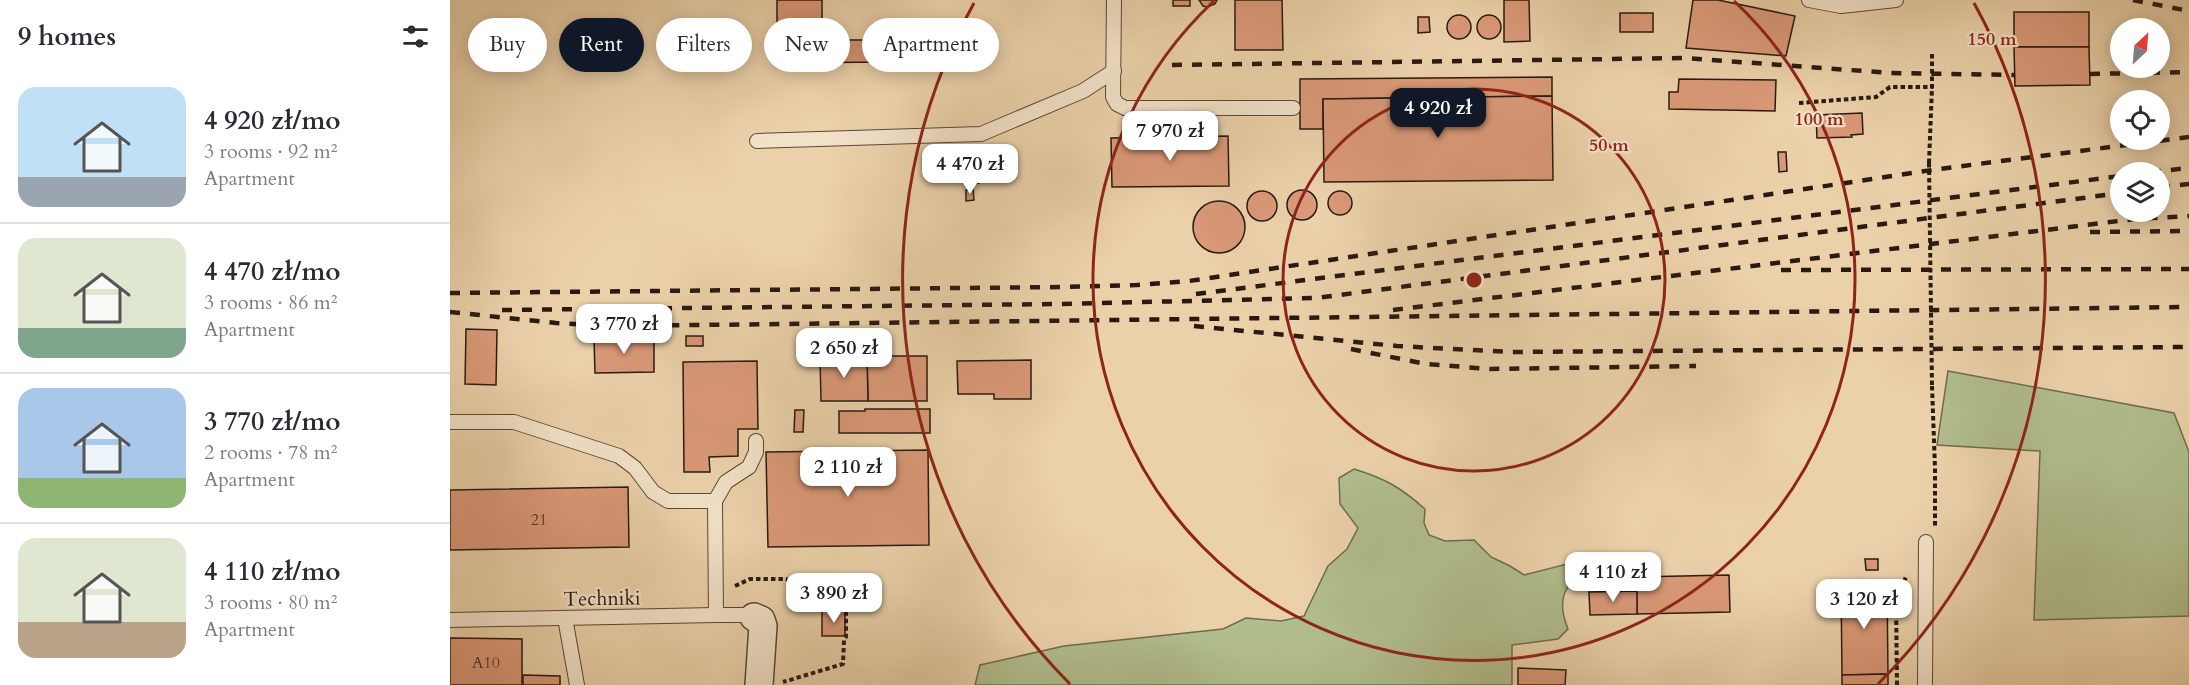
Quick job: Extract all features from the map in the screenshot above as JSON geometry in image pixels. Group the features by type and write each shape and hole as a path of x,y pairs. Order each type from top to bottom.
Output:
{"street":[{"path":"754,617 760,620 763,626 759,685"}],"lane":[{"path":"1114,0 1113,98 1117,104 1125,108 1293,108"},
{"path":"1809,0 1841,6 1896,0"},
{"path":"757,141 981,134 1083,91 1114,71"},
{"path":"450,422 514,422 619,456 635,468 653,492 668,501 715,501"},
{"path":"716,615 715,501 726,482 749,466 756,452 756,441"},
{"path":"1925,685 1926,542"},
{"name":"Techniki","path":"450,620 716,615 754,617"},
{"path":"565,618 577,685"}],"path":[{"path":"1932,52 1929,163 1935,468"},
{"path":"1799,103 1876,97 1890,87 1932,87"}],"green space":[{"path":"1948,371 2174,413 2189,452 2189,616 2034,620 2040,451 1937,445"},
{"path":"1354,469 1392,485 1425,509 1424,523 1429,535 1445,541 1474,540 1491,557 1524,575 1567,564 1577,573 1563,599 1568,629 1558,639 1512,645 1512,685 975,685 980,665 1064,646 1223,629 1246,618 1281,621 1304,616 1328,566 1347,549 1358,528 1340,504 1339,478"}],"building":[{"path":"777,0 822,0 822,18 777,18"},
{"path":"1173,0 1190,0 1190,6 1173,6"},
{"path":"1199,0 1217,0 1215,4 1207,7 1203,6"},
{"path":"1235,0 1282,0 1283,50 1235,50"},
{"path":"1504,0 1529,0 1530,41 1504,42"},
{"path":"1693,0 1718,0 1795,16 1786,56 1686,48"},
{"path":"2014,12 2089,12 2089,47 2014,47"},
{"path":"1620,13 1653,13 1653,32 1620,32"},
{"path":"1459,15 1467,19 1471,27 1467,35 1459,39 1451,35 1447,27 1451,19"},
{"path":"1489,15 1497,19 1501,27 1497,35 1489,39 1481,35 1477,27 1481,19"},
{"path":"1418,17 1429,17 1430,32 1418,33"},
{"path":"850,40 862,40 862,62 850,62"},
{"path":"2014,47 2089,47 2090,85 2015,86"},
{"path":"1552,77 1552,96 1323,99 1323,129 1300,129 1300,79"},
{"path":"1679,79 1776,80 1775,111 1669,109 1669,92 1678,92"},
{"path":"1552,96 1553,180 1324,182 1323,99"},
{"path":"1862,113 1863,134 1851,135 1852,137 1817,138 1816,115"},
{"path":"1228,136 1229,186 1112,187 1111,138"},
{"path":"1778,152 1786,152 1787,171 1779,172"},
{"path":"978,166 979,183 969,183 968,167"},
{"path":"973,189 974,200 966,201 966,190"},
{"path":"1302,190 1313,194 1317,205 1313,216 1302,220 1291,216 1287,205 1291,194"},
{"path":"1262,191 1273,195 1277,206 1273,217 1262,221 1251,217 1247,206 1251,195"},
{"path":"1340,191 1349,194 1352,203 1349,212 1340,215 1331,212 1328,203 1331,194"},
{"path":"1219,201 1229,203 1237,209 1243,217 1245,227 1243,237 1237,245 1229,251 1219,253 1209,251 1201,245 1195,237 1193,227 1195,217 1201,209 1209,203"},
{"path":"466,329 497,330 496,385 465,384"},
{"path":"686,336 703,336 703,346 686,346"},
{"path":"654,337 654,372 595,373 594,338"},
{"path":"867,356 927,356 927,401 868,401"},
{"path":"867,356 868,401 821,401 820,357"},
{"path":"1031,360 1031,399 994,399 994,394 958,394 957,361"},
{"path":"757,361 758,429 738,429 738,456 709,457 710,472 684,472 683,362"},
{"path":"865,409 930,409 930,433 839,433 839,411 865,411"},
{"path":"795,410 804,410 803,432 794,432"},
{"path":"928,450 929,545 768,547 766,452"},
{"path":"628,487 629,547 450,550 450,490"},
{"path":"1865,559 1878,559 1878,570 1866,570"},
{"path":"1729,575 1730,612 1637,614 1636,577"},
{"path":"1841,585 1887,585 1888,674 1842,675"},
{"path":"1637,591 1637,614 1590,615 1589,592"},
{"path":"822,611 845,611 845,636 822,636"},
{"path":"450,638 522,639 522,685 450,685"},
{"path":"1518,668 1566,670 1565,685 1518,685"},
{"path":"1888,674 1888,685 1842,685 1842,675"},
{"path":"523,675 560,676 560,685 523,685"}],"railway":[{"path":"2133,0 2189,11"},
{"path":"1172,65 1685,58 1891,73 2015,75"},
{"path":"2090,74 2189,72"},
{"path":"450,293 1064,287 1189,281 1939,169 2189,137"},
{"path":"2170,170 2189,168"},
{"path":"1196,294 2110,177"},
{"path":"2170,186 2189,184"},
{"path":"502,310 1060,304 1316,298 2110,194"},
{"path":"1393,310 2135,219 2189,216"},
{"path":"2090,232 2189,231"},
{"path":"1781,270 2189,269"},
{"path":"450,312 556,323 616,326 2189,307"},
{"path":"1194,326 1397,346 1510,352 2189,347"},
{"path":"1351,349 1426,364 1490,369 1696,366"}]}
